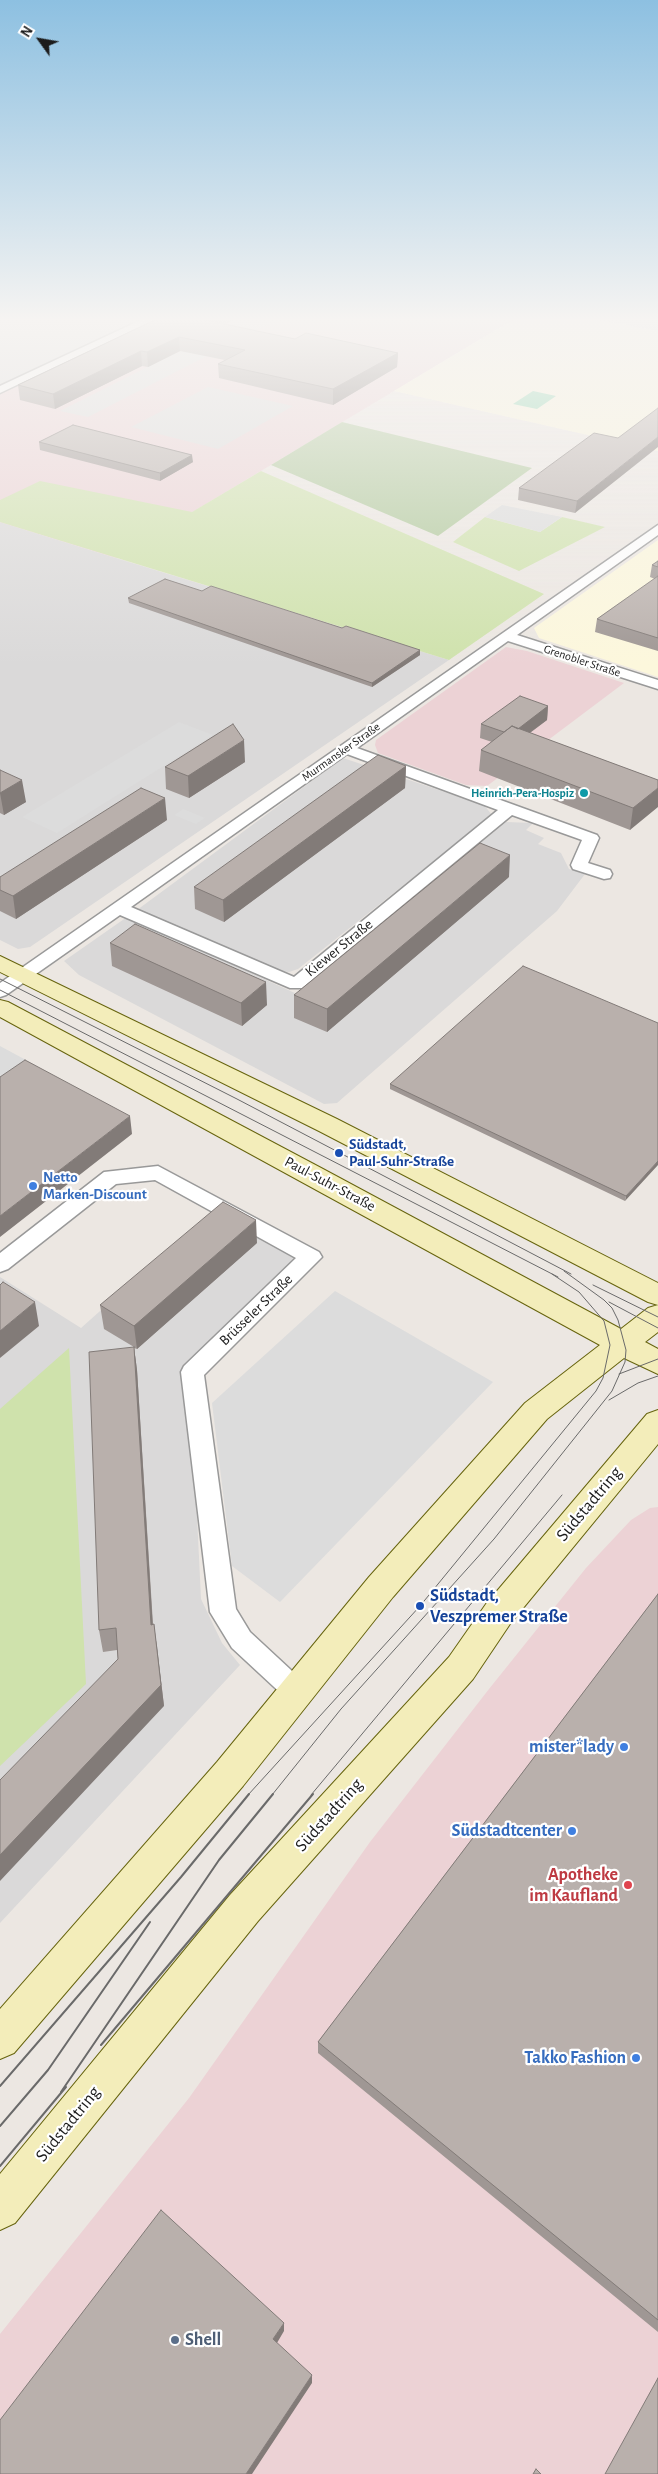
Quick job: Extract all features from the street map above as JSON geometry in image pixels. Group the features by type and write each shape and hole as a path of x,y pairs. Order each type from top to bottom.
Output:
{"street":[{"name":"Murmansker Straße","path":"12,969 118,908 658,529"},
{"name":"Grenobler Straße","path":"507,636 658,685"},
{"path":"346,749 592,838 579,864 604,874"},
{"name":"Kiewer Straße","path":"118,908 296,984 510,808"},
{"path":"0,991 12,969 336,1130 658,1295"},
{"name":"Paul-Suhr-Straße","path":"0,1007 658,1363"},
{"name":"Brüsseler Straße","path":"0,1264 111,1177 158,1173 311,1257 192,1372 223,1612 241,1640 296,1691"},
{"path":"0,2039 230,1774 381,1587 536,1411 625,1344 658,1316"},
{"name":"Südstadtring","path":"0,2208 244,1908 461,1668 498,1614 658,1422"}],"shaded area":[{"path":"0,434 322,434 116,558 0,522"},
{"path":"160,434 243,434 218,449"},
{"path":"585,434 658,434 658,451"},
{"path":"502,505 562,517 540,532 485,517"},
{"path":"0,522 449,660 30,947 18,949 0,940"},
{"path":"658,540 658,677 539,638 534,628"},
{"path":"506,647 527,651 624,683 487,786 466,785 378,753 375,745 376,740"},
{"path":"179,722 213,735 57,833 22,817"},
{"path":"343,758 484,805 492,815 298,969 289,972 280,971 137,910"},
{"path":"183,809 205,818 196,824 174,815"},
{"path":"506,822 533,823 526,830 544,838 538,844 561,853 569,869 585,874 557,911 337,1103 324,1104 79,975 64,961 127,917 297,994"},
{"path":"0,1046 39,1067 0,1095"},
{"path":"210,1213 305,1261 190,1371 201,1599 222,1643 240,1665 0,1923 0,1277 81,1328"},
{"path":"335,1291 493,1382 280,1602 232,1566 212,1403"},
{"path":"658,1507 658,2474 0,2474 0,2334 189,2098 370,1842 489,1689 586,1568 631,1520 650,1508"}],"green space":[{"path":"321,434 393,434 532,468 438,536 271,465"},
{"path":"261,471 544,594 449,660 0,522 0,500 40,481 192,512"},
{"path":"485,517 540,532 562,517 605,527 519,571 453,542"},
{"path":"69,1348 86,1684 0,1766 0,1409"}],"building":[{"path":"54,434 110,434 192,455 160,473 39,442"},
{"path":"592,434 618,438 623,434 658,434 658,437 577,501 519,488"},
{"path":"658,561 658,567 652,565"},
{"path":"658,576 658,638 597,619"},
{"path":"165,579 202,591 211,586 342,628 346,626 420,650 372,683 128,598"},
{"path":"520,696 548,706 518,729 512,726 504,732 481,724"},
{"path":"233,724 244,740 188,776 165,767"},
{"path":"512,726 658,780 658,788 633,808 481,750"},
{"path":"378,755 406,766 223,900 194,887"},
{"path":"0,770 22,780 0,793"},
{"path":"141,788 165,798 13,896 0,890 0,877"},
{"path":"480,843 510,855 327,1009 294,995"},
{"path":"135,924 266,982 241,1003 110,943"},
{"path":"523,966 658,1023 658,1161 626,1196 390,1084"},
{"name":"Netto Marken-Discount","path":"25,1060 130,1116 0,1216 0,1077"},
{"path":"223,1202 256,1220 134,1326 100,1305"},
{"path":"3,1282 35,1302 0,1331 0,1285"},
{"path":"134,1347 151,1625 154,1624 161,1685 0,1855 0,1780 118,1659 116,1628 99,1630 89,1352"},
{"name":"Südstadtcenter","path":"658,1594 658,2320 318,2042"},
{"name":"Shell","path":"161,2210 284,2323 273,2339 312,2375 246,2474 0,2474 0,2420"},
{"path":"658,2378 658,2474 605,2474"},
{"path":"536,2469 541,2474 533,2474"}],"tram line":[{"path":"0,979 237,1099 571,1274"},
{"path":"0,990 558,1277"},
{"path":"564,1271 612,1308 618,1320 626,1350 625,1362 620,1374"},
{"path":"248,1795 420,1606 596,1391 603,1378 610,1345 604,1321 579,1292 552,1274"},
{"path":"593,1285 658,1317"},
{"path":"609,1302 658,1328"},
{"path":"620,1374 658,1359"},
{"path":"272,1795 341,1709 494,1539 612,1391 620,1374"},
{"path":"609,1400 638,1383 658,1376"},
{"path":"311,1795 562,1495"},
{"path":"0,2086 181,1877 249,1794"},
{"path":"61,2092 219,1860 273,1794"},
{"path":"101,2045 313,1794"},
{"path":"0,2126 48,2070 150,1922"},
{"path":"0,2166 66,2087"}],"place":[{"name":"Heinrich-Pera-Hospiz","path":"584,793"},
{"name":"Südstadt, Paul-Suhr-Straße","path":"339,1153"},
{"name":"Netto Marken-Discount","path":"33,1186"},
{"name":"Südstadt, Veszpremer Straße","path":"420,1606"},
{"name":"mister*lady","path":"624,1747"},
{"name":"Südstadtcenter","path":"572,1831"},
{"name":"Apotheke im Kaufland","path":"628,1885"},
{"name":"Takko Fashion","path":"636,2058"},
{"name":"Shell","path":"175,2340"}]}
